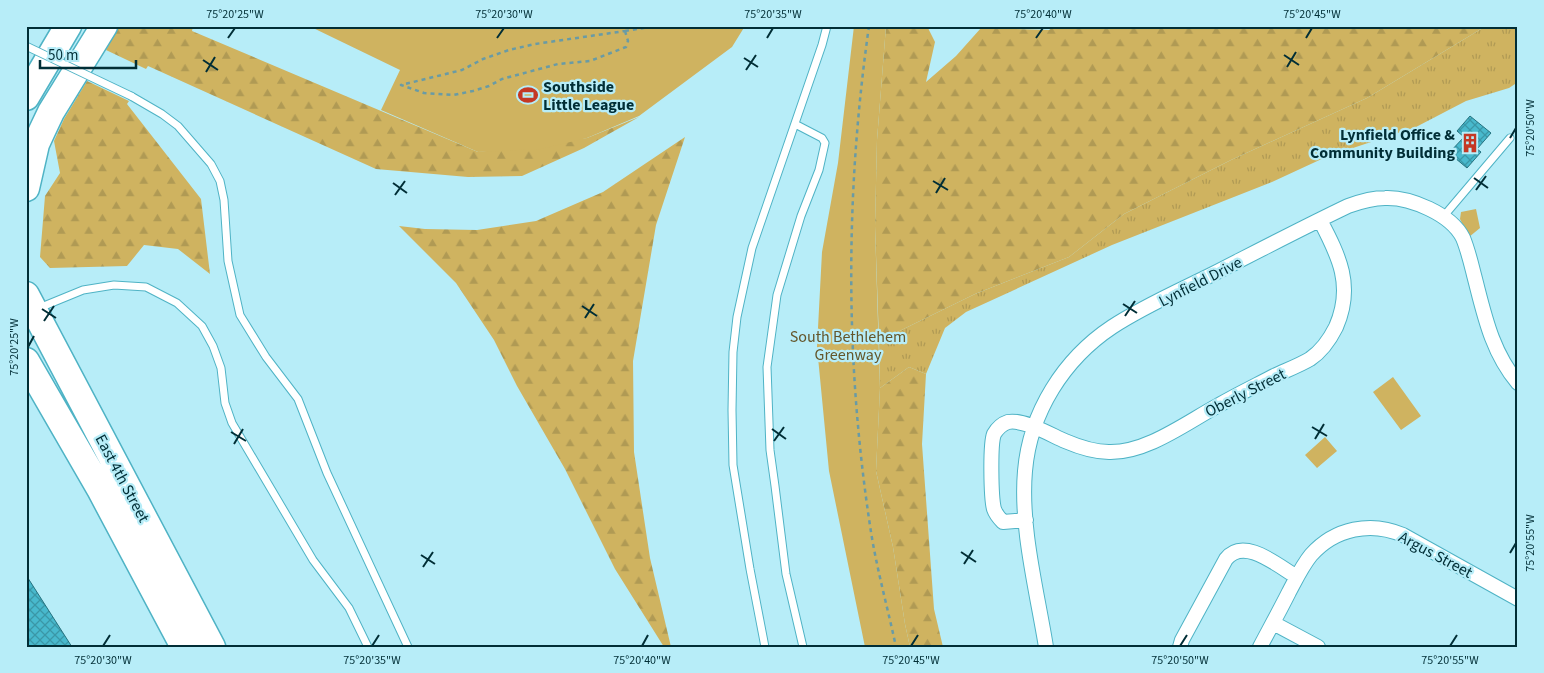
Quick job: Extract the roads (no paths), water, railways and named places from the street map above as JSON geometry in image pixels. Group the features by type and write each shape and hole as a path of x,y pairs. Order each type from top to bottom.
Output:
{"highway":[{"path":"26,97 68,26"},
{"path":"26,188 36,144 51,112 104,26"},
{"name":"East 4th Street","path":"30,303 212,647"},
{"name":"East 4th Street","path":"26,361 100,489 184,647"}],"street":[{"name":"Lynfield Drive","path":"1046,647 1026,520 1024,495 1025,468 1034,428 1044,404 1057,381 1072,361 1102,335 1127,318 1356,203 1385,198 1422,206 1450,222 1462,236 1493,343 1504,364 1518,383"},
{"name":"Oberly Street","path":"1026,520 1003,522 996,514 993,504 992,446 994,434 1005,423 1018,423 1089,449 1110,452 1130,450 1151,442 1239,393 1311,358 1323,347 1340,318 1344,301 1345,283 1340,263 1320,220"},
{"name":"Argus Street","path":"1260,647 1297,577 1312,554 1332,538 1353,529 1376,528 1394,531 1518,599"},
{"path":"1180,647 1226,559 1232,552 1240,550 1250,551 1297,577"},
{"path":"1273,623 1318,647"}],"lane":[{"path":"765,647 748,560 733,465 733,352 737,317 752,248 827,26"},
{"path":"26,46 131,96 162,114 178,126 212,164 220,181 224,200 228,261 240,315 266,357 298,400 327,473 408,647"},
{"path":"795,124 822,138 826,143 819,170 801,216 777,295 767,367 767,400 770,450 786,574 803,647"},
{"path":"1443,217 1510,138"},
{"path":"30,303 83,290 114,285 146,288 178,303 202,326 213,346 220,368 225,403 232,423 313,560 349,608 368,647"}],"place":[{"name":"Southside Little League","path":"528,95"},
{"name":"Lynfield Office & Community Building","path":"1470,143"}],"park label":[{"name":"South Bethlehem Greenway","path":"848,345"}]}
